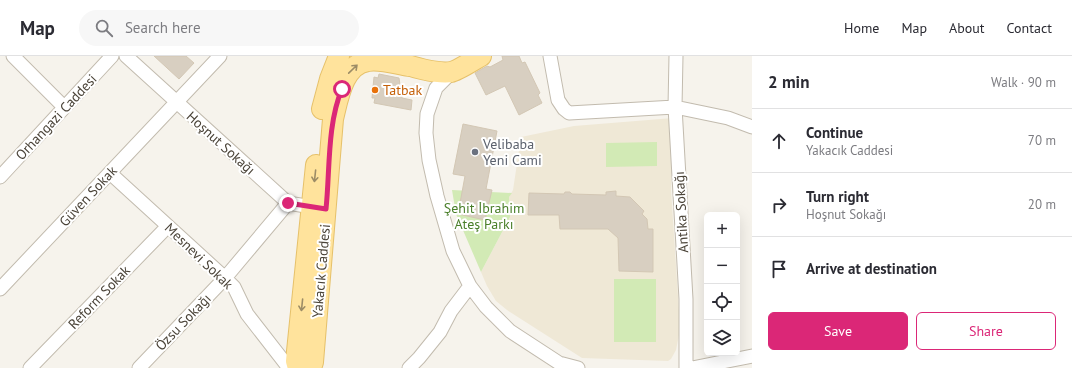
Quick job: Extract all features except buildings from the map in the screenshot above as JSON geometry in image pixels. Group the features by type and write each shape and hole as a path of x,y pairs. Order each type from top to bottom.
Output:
{"main road":[{"name":"Yakacık Caddesi","path":"311,368 313,362 323,103 339,56"},
{"path":"391,56 409,66 427,70 452,72 481,56"},
{"name":"Yakacık Caddesi","path":"298,368 296,361 333,119 345,78 353,68 361,63 369,61 409,66"}],"street":[{"path":"13,56 64,107"},
{"name":"Orhangazi Caddesi","path":"3,168 112,56"},
{"name":"Hoşnut Sokağı","path":"126,56 176,103 288,203"},
{"name":"Güven Sokak","path":"0,289 220,56"},
{"path":"550,56 558,100 568,113 675,107 728,118 752,126"},
{"name":"Antika Sokağı","path":"676,56 675,107 686,299 686,368"},
{"path":"452,72 436,88 427,114 426,134 437,196 453,251 470,286 486,307 510,331 558,365 578,368"},
{"name":"Mesnevi Sokak","path":"110,173 234,287 247,314 289,368"},
{"path":"288,203 319,208"},
{"name":"Özsu Sokağı","path":"139,368 225,278 288,203"},
{"name":"Reform Sokak","path":"30,368 168,226"},
{"path":"410,367 420,358 440,332 451,311 470,286"},
{"path":"692,368 752,356"}],"shaded area":[{"path":"673,118 671,190 679,311 679,335 676,350 671,359 668,361 582,358 507,310 496,301 481,272 510,217 509,197 513,190 521,137 574,126"}],"green space":[{"path":"657,142 657,166 606,167 606,143"},
{"name":"Şehit İbrahim Ateş Parkı","path":"452,190 512,193 509,197 510,217 481,272 456,214"},
{"path":"614,279 656,279 656,342 614,342"}],"place":[{"name":"Tatbak","path":"375,90"},
{"name":"Velibaba Yeni Cami","path":"475,152"}],"route":[{"path":"288,203 326,209 333,119 338,98 342,89"}]}
